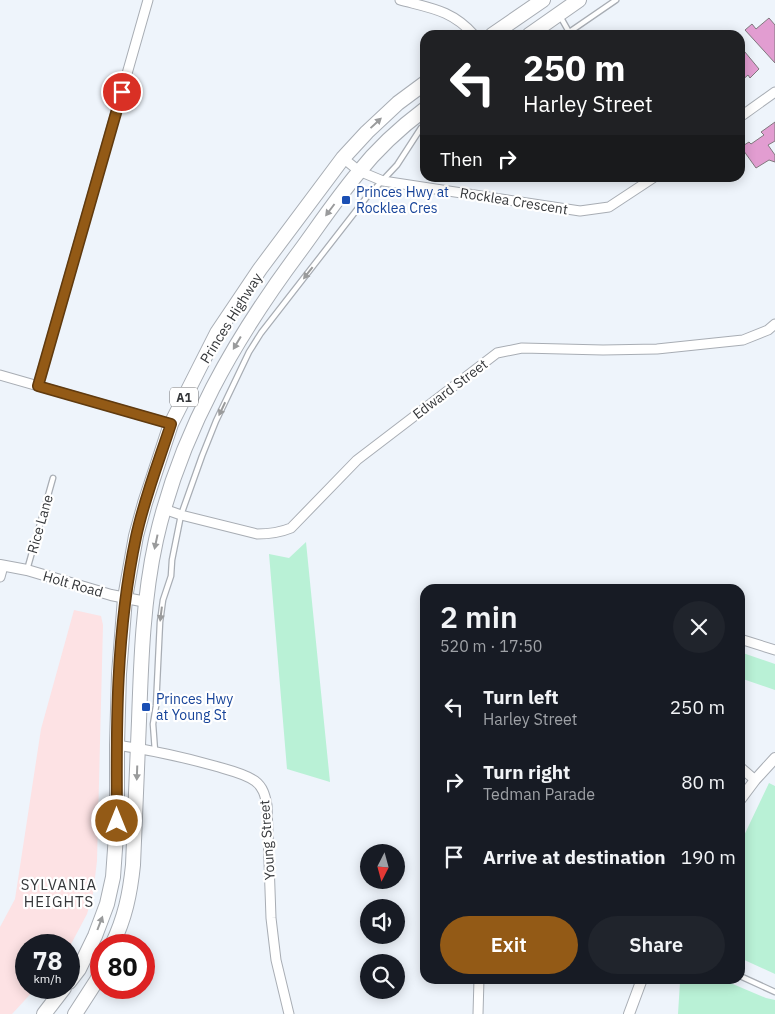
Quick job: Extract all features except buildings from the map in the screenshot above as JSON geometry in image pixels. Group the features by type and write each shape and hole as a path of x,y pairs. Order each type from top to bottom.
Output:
{"highway":[{"path":"498,30 529,4 543,0"},
{"path":"539,30 579,0"},
{"name":"Princes Highway","path":"80,965 95,936 107,904 113,878 117,821 117,745 121,635 125,598 136,536 171,424 217,333 260,269 343,158 398,103 420,87"},
{"name":"Princes Highway","path":"117,934 130,893 134,865 141,660 146,602 156,541 164,509 185,448 200,411 236,344 279,279 359,171 383,145 420,113"},
{"path":"75,1014 90,991"},
{"path":"44,1014 56,999"}],"street":[{"path":"38,386 148,0"},
{"path":"400,0 456,18 469,30"},
{"path":"745,113 775,92"},
{"name":"Rocklea Crescent","path":"343,158 359,171 383,181 580,211 609,207 648,182"},
{"name":"Edward Street","path":"164,509 257,534 276,533 291,528 357,460 497,353 522,348 657,349 743,340 768,330 775,324"},
{"path":"0,376 171,424"},
{"path":"0,577 2,566"},
{"name":"Holt Road","path":"2,566 27,570 125,598 146,602"},
{"path":"745,641 775,650"},
{"name":"Young Street","path":"117,745 155,751 248,777 255,781 265,794 271,918 276,960 289,1014"},
{"path":"745,793 775,758"},
{"path":"745,771 755,780"},
{"path":"478,1014 479,984"},
{"path":"629,1014 640,984"}],"lane":[{"path":"571,30 616,0"},
{"path":"559,14 566,30"},
{"path":"155,751 154,724 163,600 170,576 181,515 206,447 249,352 261,333 366,198 397,165 420,130"},
{"name":"Rice Lane","path":"27,570 53,478"},
{"path":"745,978 775,992"}],"shaded area":[{"path":"74,610 101,616 103,625 97,861 93,894 87,914 76,934 15,934 15,999 26,999 12,1014 0,1014 0,927 15,899 41,729"}],"green space":[{"path":"306,542 330,782 287,769 269,554 289,558"},
{"path":"745,654 775,664 775,690 745,680"},
{"path":"769,783 775,786 775,974 745,960 745,833"},
{"path":"680,984 733,984 775,1000 775,1014 678,1014"}],"place":[{"name":"Princes Hwy at Rocklea Cres","path":"346,200"},
{"name":"Princes Hwy at Young St","path":"146,707"}],"district":[{"name":"SYLVANIA HEIGHTS","path":"59,892"}],"route":[{"path":"117,821 118,674 125,598 136,536 171,424 38,386 122,92"}]}
